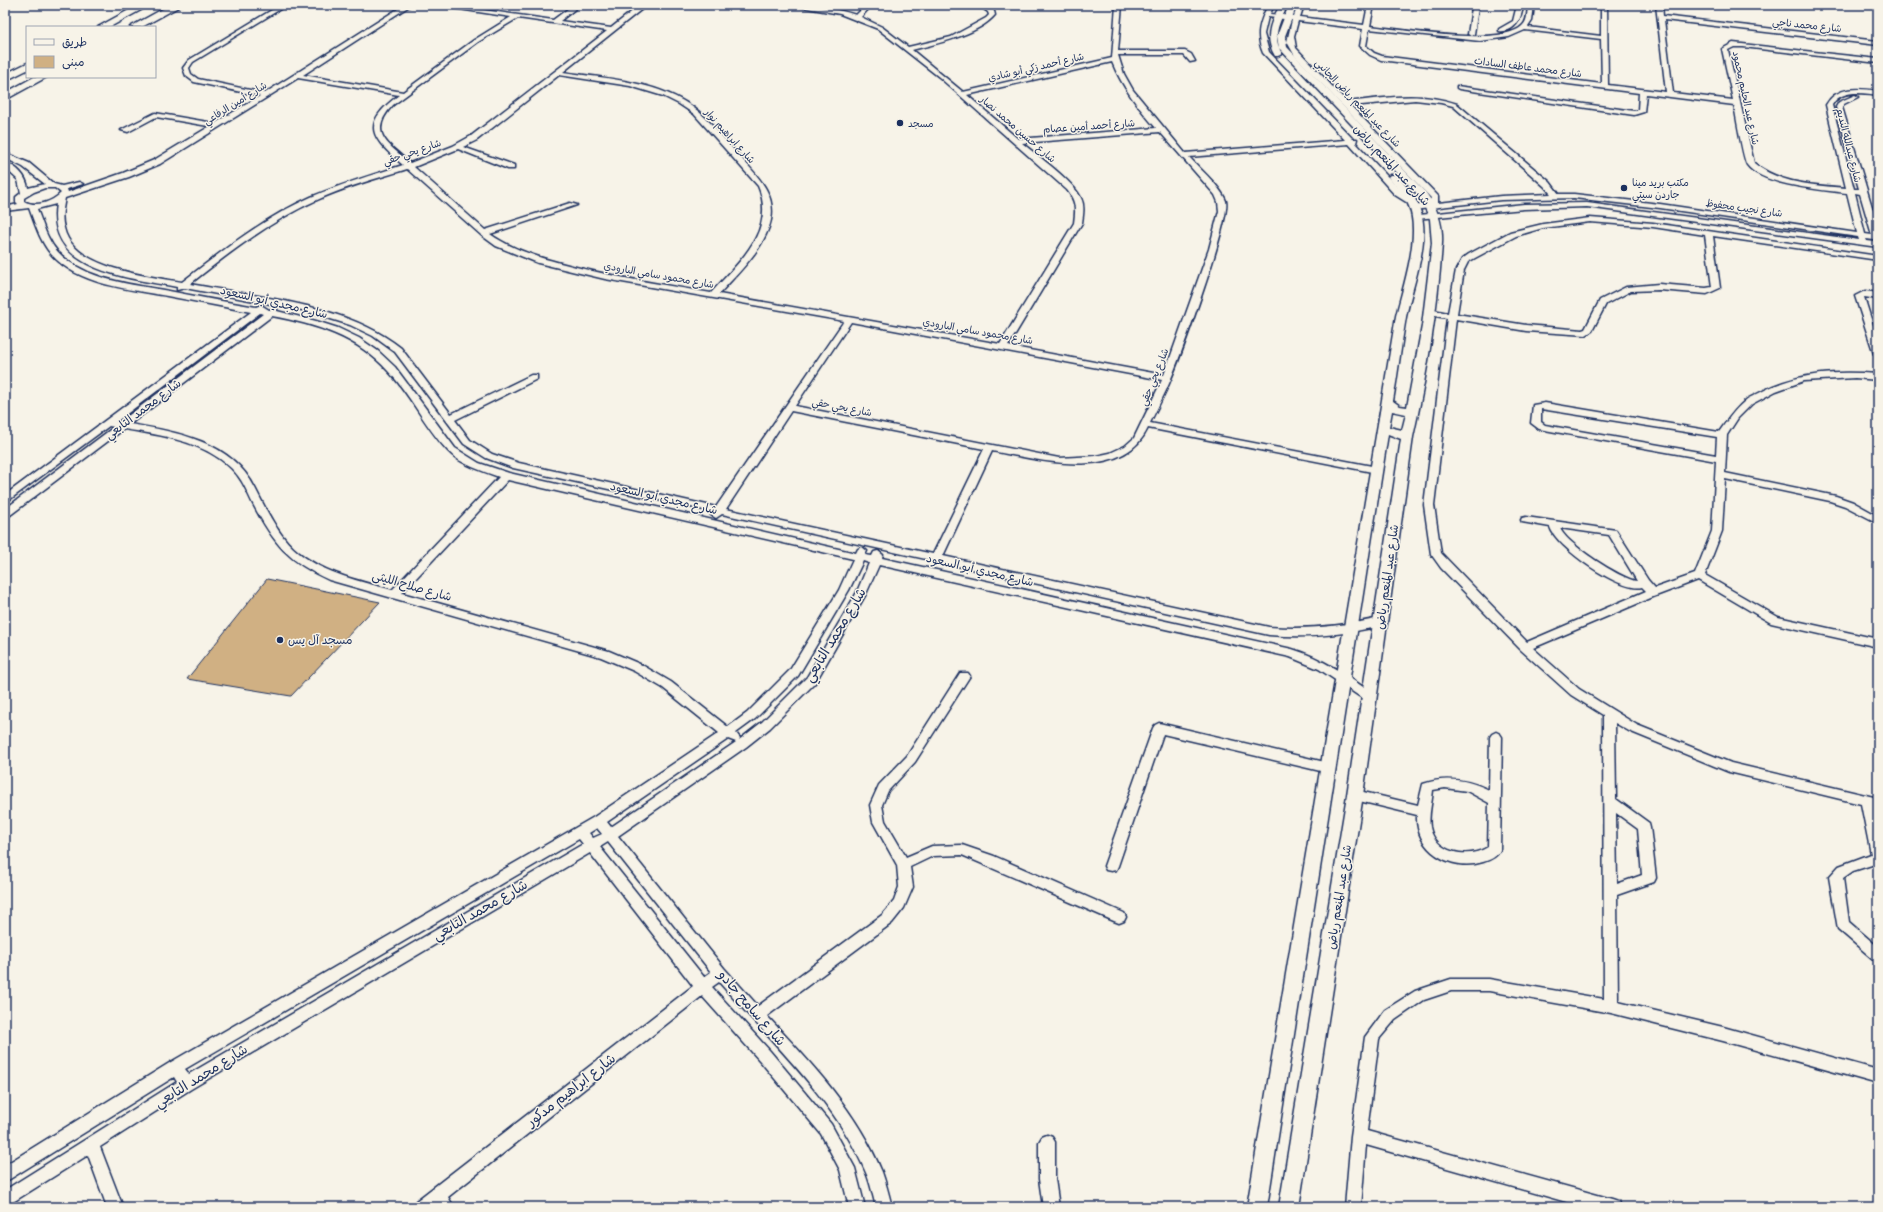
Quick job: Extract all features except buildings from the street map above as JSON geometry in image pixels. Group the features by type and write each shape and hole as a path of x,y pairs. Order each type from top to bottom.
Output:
{"main road":[{"path":"105,26 145,5"},
{"path":"137,26 177,5"},
{"path":"5,78 26,67"},
{"path":"5,97 40,78"}],"street":[{"path":"267,95 196,81 188,76 186,68 192,60 284,5"},
{"name":"شارع أمين الرفاعي","path":"62,194 136,166 173,146 397,5"},
{"name":"شارع أمين الرفاعي","path":"62,194 126,175 157,162 267,95 408,5"},
{"path":"436,5 612,30"},
{"path":"554,22 577,5"},
{"name":"شارع يحي حقي","path":"172,294 249,235 290,210 338,189 434,158 474,138 644,5"},
{"name":"شارع حسين محمد نصار","path":"793,5 823,8 857,16 880,28 962,94 1070,188 1078,199 1080,211 1078,223 1003,347"},
{"path":"857,16 869,5"},
{"name":"شارع عبد المنعم رياض الجانبي","path":"1301,5 1283,12 1291,45 1295,53 1346,104 1435,198 1432,209"},
{"name":"شارع محمد عاطف السادات","path":"1371,5 1363,46 1366,50 1381,58 1737,103"},
{"path":"1471,34 1475,8 1472,5"},
{"path":"1366,25 1471,34 1489,34 1508,28 1518,19 1520,5"},
{"path":"1524,28 1529,21 1531,5"},
{"path":"1604,5 1605,86"},
{"path":"1659,5 1662,18 1670,94"},
{"path":"906,49 947,40 962,34 990,17 991,11 985,6"},
{"path":"1115,56 1118,6"},
{"path":"1283,12 1446,37 1480,39 1508,35 1524,28 1605,38"},
{"name":"شارع عبد المنعم رياض","path":"1257,1207 1401,316 1418,241 1416,209 1403,188 1354,141 1324,100 1278,55 1266,38 1283,12"},
{"name":"شارع عبد المنعم رياض","path":"1283,12 1281,42 1288,55 1320,86 1369,140 1423,195 1432,209 1437,244 1429,312 1414,410 1407,437 1355,795 1289,1207"},
{"name":"شارع محمود سامي البارودي","path":"516,17 476,41 404,94 380,115 376,126 378,137 386,146 484,233 499,244 541,261 605,277 850,319 1167,378"},
{"name":"شارع محمد ناجي","path":"1662,18 1878,43"},
{"name":"شارع عبد الحليم محمود","path":"1863,192 1788,182 1764,176 1756,171 1750,164 1725,51 1728,46 1743,45 1878,61"},
{"name":"شارع أحمد زكي أبو شادي","path":"962,94 1115,56 1185,53 1189,55 1192,61"},
{"name":"شارع يحي حقي","path":"789,408 1059,461 1096,460 1113,455 1128,448 1138,439 1146,425 1167,378 1213,248 1224,210 1218,194 1129,87 1115,56"},
{"name":"شارع ابراهيم نوار","path":"558,73 652,90 684,104 696,113 761,185 767,198 768,205 766,226 750,252 714,295"},
{"path":"297,76 404,94"},
{"path":"1459,87 1634,113 1641,112 1643,91"},
{"name":"شارع عبدالله النديم","path":"1863,239 1829,105 1830,100 1836,95 1846,92 1878,93"},
{"path":"1346,104 1419,97 1439,99 1455,105 1542,180 1556,195"},
{"name":"شارع عبدالله النديم","path":"1878,97 1846,99 1841,102 1839,107 1878,240"},
{"path":"125,130 155,115 208,124"},
{"name":"شارع أحمد أمين عصام","path":"1016,141 1164,130"},
{"path":"1185,155 1354,141"},
{"path":"458,147 510,167"},
{"path":"5,155 26,165 62,194 32,209"},
{"path":"5,165 16,172 24,182 22,195"},
{"path":"24,182 42,177"},
{"path":"5,202 38,188 52,186"},
{"name":"شارع مجدي أبو السعود","path":"62,194 57,210 61,231 68,246 81,258 101,267 124,274 270,301 330,315 372,330 387,339 398,350 467,442 489,456 516,466 720,509 865,543 937,557 1269,630 1312,634 1332,632 1380,622"},
{"name":"شارع مجدي أبو السعود","path":"22,195 20,202 32,209 43,236 53,251 66,264 87,275 112,283 271,312 340,331 370,348 392,369 452,450 476,464 506,476 876,561 1306,657 1342,677 1370,697"},
{"name":"شارع نجيب محفوظ","path":"1432,209 1501,198 1556,195 1624,201 1863,239"},
{"name":"شارع نجيب محفوظ","path":"1416,209 1543,204 1587,205 1878,240"},
{"path":"484,233 573,205"},
{"path":"5,209 32,209 46,211 57,210"},
{"path":"1878,258 1653,225 1590,220 1543,226 1513,234 1481,251 1465,261 1460,270 1452,316 1430,504 1436,554 1444,565 1525,647 1575,692 1633,728 1729,767 1872,802 1878,857 1861,862 1840,872 1836,877 1843,925 1878,955"},
{"path":"1429,312 1526,328 1583,333 1588,331 1604,302 1629,289 1659,287 1707,291 1716,288 1709,234"},
{"path":"1878,296 1865,294 1859,296 1878,354"},
{"name":"شارع محمد التابعي","path":"5,500 270,301"},
{"name":"شارع محمد التابعي","path":"5,514 282,304"},
{"path":"711,522 850,319"},
{"path":"1525,647 1653,592 1699,576 1717,531 1722,435 1735,416 1749,402 1773,389 1803,378 1855,375 1878,377"},
{"path":"449,419 534,377"},
{"path":"1387,402 1397,410 1414,410"},
{"path":"1720,459 1542,427 1536,423 1536,407 1545,406 1722,435"},
{"name":"شارع صلاح الليثى","path":"107,423 181,438 201,445 219,454 234,465 244,478 273,532 283,546 296,558 313,568 333,577 611,657 638,668 667,685 742,744"},
{"path":"1146,425 1377,470"},
{"path":"1382,431 1393,430 1407,437"},
{"path":"937,557 989,448"},
{"path":"394,594 506,476"},
{"path":"1721,476 1832,498 1849,504 1878,520"},
{"path":"1526,520 1614,534 1644,583 1653,592"},
{"path":"1554,524 1557,533 1567,543 1604,570 1631,584 1637,585 1644,583"},
{"name":"شارع محمد التابعي","path":"5,1174 176,1067 581,832 728,733 751,716 794,673 830,614 865,543"},
{"name":"شارع محمد التابعي","path":"5,1199 186,1084 591,846 742,744 766,725 811,680 861,594 882,546"},
{"path":"1699,576 1775,620 1878,643"},
{"path":"1245,643 1249,626"},
{"path":"757,1016 887,919 899,904 906,888 903,864 879,822 876,805 884,788 911,759 964,676"},
{"path":"1609,714 1611,1007"},
{"path":"1111,866 1159,728 1328,768"},
{"path":"1493,799 1481,790 1453,782 1439,783 1428,787 1424,827 1427,837 1434,845 1454,858 1477,860 1487,856 1494,850 1493,799 1496,737"},
{"path":"1355,795 1425,812"},
{"path":"1610,802 1644,827 1649,878 1610,892"},
{"name":"شارع سامح جادو","path":"599,821 720,973 816,1082 844,1119 869,1158 884,1207"},
{"name":"شارع سامح جادو","path":"581,832 703,987 765,1056 826,1128 847,1168 857,1207"},
{"path":"903,864 932,851 962,850 990,860 1119,917"},
{"name":"شارع ابراهيم مدكور","path":"422,1207 442,1202 720,973"},
{"path":"1352,1207 1359,1136 1372,1037 1390,1015 1420,995 1451,984 1489,985 1611,1007 1723,1034 1878,1077"},
{"path":"176,1067 186,1084"},
{"path":"1359,1136 1593,1204 1612,1207"},
{"path":"1047,1142 1047,1179 1051,1207"},
{"path":"92,1145 115,1207"}],"place":[{"name":"مسجد","path":"900,123"},
{"name":"مكتب بريد مينا جاردن سيتي","path":"1624,188"},
{"name":"مسجد آل يس","path":"280,640"}]}
